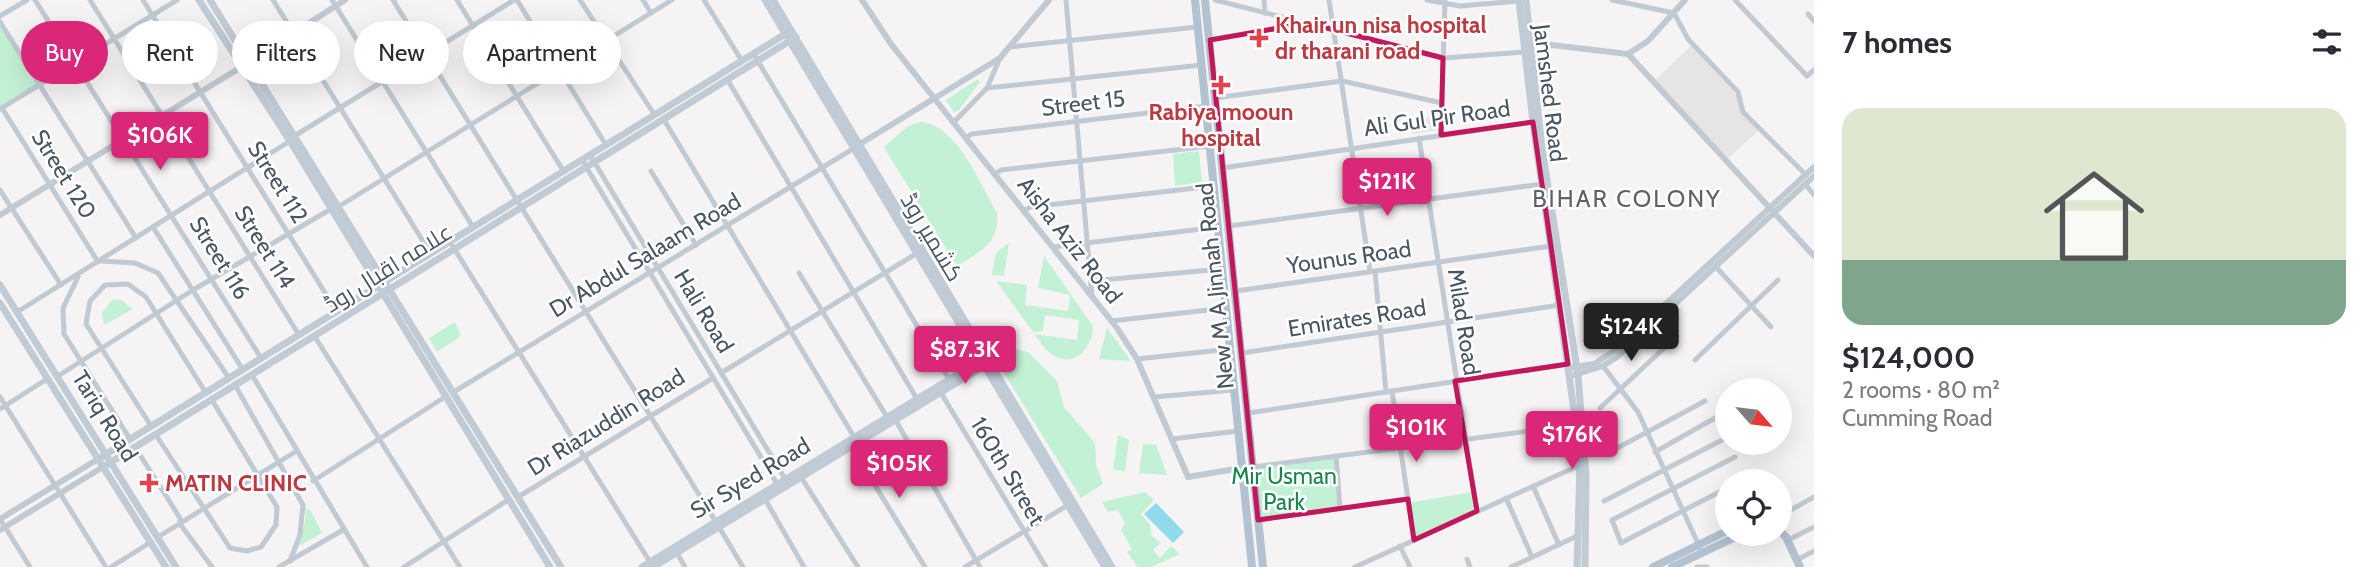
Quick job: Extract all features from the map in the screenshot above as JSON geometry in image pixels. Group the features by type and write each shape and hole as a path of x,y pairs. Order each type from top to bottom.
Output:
{"main road":[{"path":"199,0 232,44"},
{"path":"210,0 232,38"},
{"name":"کشمیر روڈ","path":"765,0 791,35"},
{"name":"کشمیر روڈ","path":"774,0 791,35 986,361 1105,567"},
{"name":"New M A Jinnah Road","path":"1195,0 1252,567"},
{"name":"New M A Jinnah Road","path":"1205,0 1263,567"},
{"name":"Jamshed Road","path":"1521,0 1586,476 1585,567"},
{"name":"علامہ اقبال روڈ","path":"592,158 727,79 755,57 791,35"},
{"name":"Jamshed Road","path":"1527,42 1525,52 1533,122 1572,370 1580,465 1577,567"},
{"name":"علامہ اقبال روڈ","path":"98,458 431,254 520,207 654,114 742,61 755,57"},
{"path":"259,84 550,567"},
{"name":"کشمیر روڈ","path":"858,146 986,361"},
{"name":"علامہ اقبال روڈ","path":"103,467 385,294 473,227 516,199 564,172 585,164"},
{"name":"Tariq Road","path":"0,285 111,462 166,567"},
{"name":"Tariq Road","path":"0,303 3,314 103,467 176,567"},
{"name":"Sir Syed Road","path":"648,565 779,487 854,437 896,421 949,379 986,361"},
{"name":"Sir Syed Road","path":"787,482 801,477 851,446 887,417 917,399 941,393 986,361"},
{"path":"448,395 519,497 561,567"},
{"name":"Sir Syed Road","path":"718,524 765,499 779,487"},
{"name":"کشمیر روڈ","path":"1070,504 1112,567"},
{"name":"Sir Syed Road","path":"648,565 677,553 704,532"},
{"path":"1672,567 1715,539"},
{"path":"1653,567 1715,543"},
{"path":"1791,546 1798,563"}],"street":[{"path":"0,16 27,0"},
{"name":"Street 116","path":"35,0 48,21"},
{"name":"Street 114","path":"90,0 299,335"},
{"name":"Street 112","path":"143,0 337,312"},
{"path":"108,43 177,0"},
{"path":"274,0 286,21"},
{"path":"309,21 334,3 345,0"},
{"path":"393,0 406,21"},
{"path":"457,0 471,21"},
{"path":"478,21 515,0 529,21"},
{"path":"580,0 593,21"},
{"path":"643,0 651,13"},
{"path":"621,32 672,0"},
{"path":"704,0 742,61"},
{"name":"Aisha Aziz Road","path":"862,0 891,44 1111,321 1137,359 1188,477 1241,468"},
{"path":"858,146 1000,58 1049,0"},
{"path":"1066,0 1092,297"},
{"path":"1215,0 1443,58 1525,52"},
{"path":"1264,0 1265,13"},
{"path":"1329,0 1350,148 1414,540"},
{"path":"1427,0 1461,6 1521,0"},
{"path":"1612,0 1674,13 1688,39 1738,92 1743,112 1805,175"},
{"path":"1527,42 1628,54 1648,41 1685,0"},
{"path":"1735,0 1807,76 1814,70"},
{"path":"1441,135 1445,2"},
{"path":"334,3 354,35"},
{"path":"1808,14 1814,21"},
{"path":"0,22 136,238"},
{"path":"1210,40 1308,23"},
{"path":"1010,47 1197,27"},
{"path":"1628,54 1814,256"},
{"path":"755,57 949,379"},
{"path":"953,123 987,89 1000,58"},
{"path":"621,64 654,114"},
{"path":"987,89 1202,65"},
{"path":"0,215 232,74"},
{"path":"727,79 917,399"},
{"path":"1215,98 1342,81 1442,103"},
{"name":"Street 116","path":"89,84 261,358"},
{"path":"325,84 431,254"},
{"path":"17,312 248,168 375,84"},
{"path":"384,84 473,227"},
{"path":"447,84 743,567"},
{"path":"510,84 564,172"},
{"path":"58,376 178,299 335,208 536,84"},
{"path":"569,84 606,145"},
{"path":"1,108 40,85"},
{"name":"Street 15","path":"965,138 972,134 1206,106"},
{"name":"Street 120","path":"1,108 98,262"},
{"path":"663,118 854,437"},
{"name":"Ali Gul Pir Road","path":"1222,168 1533,122"},
{"name":"Milad Road","path":"1419,138 1477,512"},
{"name":"Dr Abdul Salaam Road","path":"313,481 448,395 858,146"},
{"path":"995,174 1001,170 1210,146"},
{"name":"Hali Road","path":"592,158 787,482"},
{"name":"Hali Road","path":"585,164 648,274 779,487"},
{"path":"1249,413 1455,382 1603,366 1632,345 1716,267 1814,167"},
{"path":"651,171 696,245"},
{"path":"1572,370 1602,360 1617,349 1814,176"},
{"path":"1229,226 1542,184"},
{"path":"1805,184 1814,195"},
{"path":"1024,211 1030,207 1214,186"},
{"path":"0,190 61,285"},
{"path":"153,227 243,370"},
{"path":"1053,247 1218,227"},
{"path":"452,245 648,565"},
{"name":"Younus Road","path":"1236,290 1551,246"},
{"path":"712,377 919,252"},
{"path":"98,262 119,260 158,273 229,378"},
{"path":"1716,267 1771,327"},
{"path":"1091,281 1222,269"},
{"path":"83,271 68,294 61,321 64,334 79,362 130,439"},
{"path":"799,273 887,417"},
{"path":"1695,360 1778,280"},
{"path":"151,426 89,330 86,316 94,294 105,285 121,283 136,288 158,312 205,393"},
{"name":"Emirates Road","path":"1242,353 1560,305"},
{"path":"1111,321 1226,308"},
{"path":"1600,408 1623,390 1677,336"},
{"path":"315,337 460,567"},
{"path":"1137,359 1230,349"},
{"path":"1603,366 1638,412 1701,548"},
{"path":"712,377 721,372"},
{"path":"252,375 295,452 367,567"},
{"name":"Dr Riazuddin Road","path":"519,497 712,377"},
{"path":"3,408 47,379"},
{"path":"235,386 303,505 300,536 290,561"},
{"path":"1154,397 1234,390"},
{"name":"160th Street","path":"941,393 1046,567"},
{"path":"0,397 3,408 108,567 295,452"},
{"path":"156,435 230,548 247,551 261,547 272,534 278,516 277,507 212,400"},
{"path":"1610,452 1705,401"},
{"path":"1655,452 1715,418"},
{"path":"896,421 980,567"},
{"path":"1253,467 1576,425"},
{"path":"1172,439 1238,431"},
{"path":"1604,501 1715,444"},
{"path":"851,446 925,567"},
{"path":"135,447 180,519 180,524 212,567"},
{"path":"1336,456 1340,508"},
{"path":"1715,494 1620,543 1612,520 1735,457"},
{"name":"علامہ اقبال روڈ","path":"0,519 98,458"},
{"path":"1355,567 1580,465"},
{"name":"علامہ اقبال روڈ","path":"3,529 103,467"},
{"path":"801,477 858,567"},
{"path":"1533,486 1559,545"},
{"path":"1792,509 1814,497"},
{"path":"1506,498 1532,557"},
{"path":"765,499 804,567"},
{"path":"1258,520 1408,499"},
{"path":"404,567 508,500"},
{"path":"965,567 1070,504"},
{"path":"0,519 3,529 30,567"},
{"path":"1792,538 1814,527"},
{"path":"279,567 343,530"},
{"path":"1511,567 1525,564 1532,557 1577,536"},
{"path":"1400,546 1409,567"},
{"path":"1798,563 1814,551"},
{"path":"677,553 685,567"},
{"path":"1467,559 1471,567"},
{"path":"1697,567 1707,567"}],"highlighted area":[{"path":"1308,23 1333,29 1443,58 1441,135 1533,122 1568,364 1455,381 1477,511 1414,540 1408,499 1258,520 1210,40"}],"shaded area":[{"path":"1691,46 1739,98 1743,112 1760,129 1725,161 1653,82"},
{"path":"1438,116 1438,130 1412,134 1410,121"}],"green space":[{"path":"0,22 21,55 21,84 40,85 2,108"},
{"path":"978,79 980,82 959,110 954,112 946,100"},
{"path":"920,122 933,125 956,144 997,213 995,232 987,246 957,266 884,147 908,126"},
{"path":"1199,151 1202,182 1175,186 1173,154"},
{"path":"1009,243 1004,276 992,275 996,253"},
{"path":"1044,256 1093,326 1090,341 1075,358 1061,359 1053,355 1034,334 1077,340 1079,320 1045,315 1043,331 1033,332 996,281 1027,285 1025,305 1068,311 1070,295 1038,288"},
{"path":"113,299 121,300 133,309 104,325 102,313"},
{"path":"455,322 461,336 437,352 429,338"},
{"path":"1107,328 1131,361 1099,359"},
{"path":"1016,349 1028,352 1057,381 1064,407 1095,443 1096,464 1103,484 1081,498 999,365 1006,351"},
{"path":"1118,435 1129,440 1125,471 1113,470"},
{"path":"1143,444 1156,445 1167,475 1139,473"},
{"name":"Mir Usman Park","path":"1336,456 1340,508 1258,520 1253,467"},
{"path":"1145,492 1154,500 1141,514 1150,524 1151,535 1160,543 1153,550 1160,558 1171,546 1180,554 1151,567 1138,567 1127,552 1132,549 1121,530 1125,523 1118,510 1108,512 1102,502"},
{"path":"1472,492 1477,511 1414,540 1408,503"},
{"path":"305,508 311,511 322,533 299,546 306,517"}],"water":[{"path":"1156,503 1184,532 1173,543 1144,514"}],"place":[{"name":"Khair un nisa hospital dr tharani road","path":"1259,38"},
{"name":"Rabiya mooun hospital","path":"1221,85"},
{"name":"MATIN CLINIC","path":"149,483"}],"district":[{"name":"BIHAR COLONY","path":"1627,199"}]}
